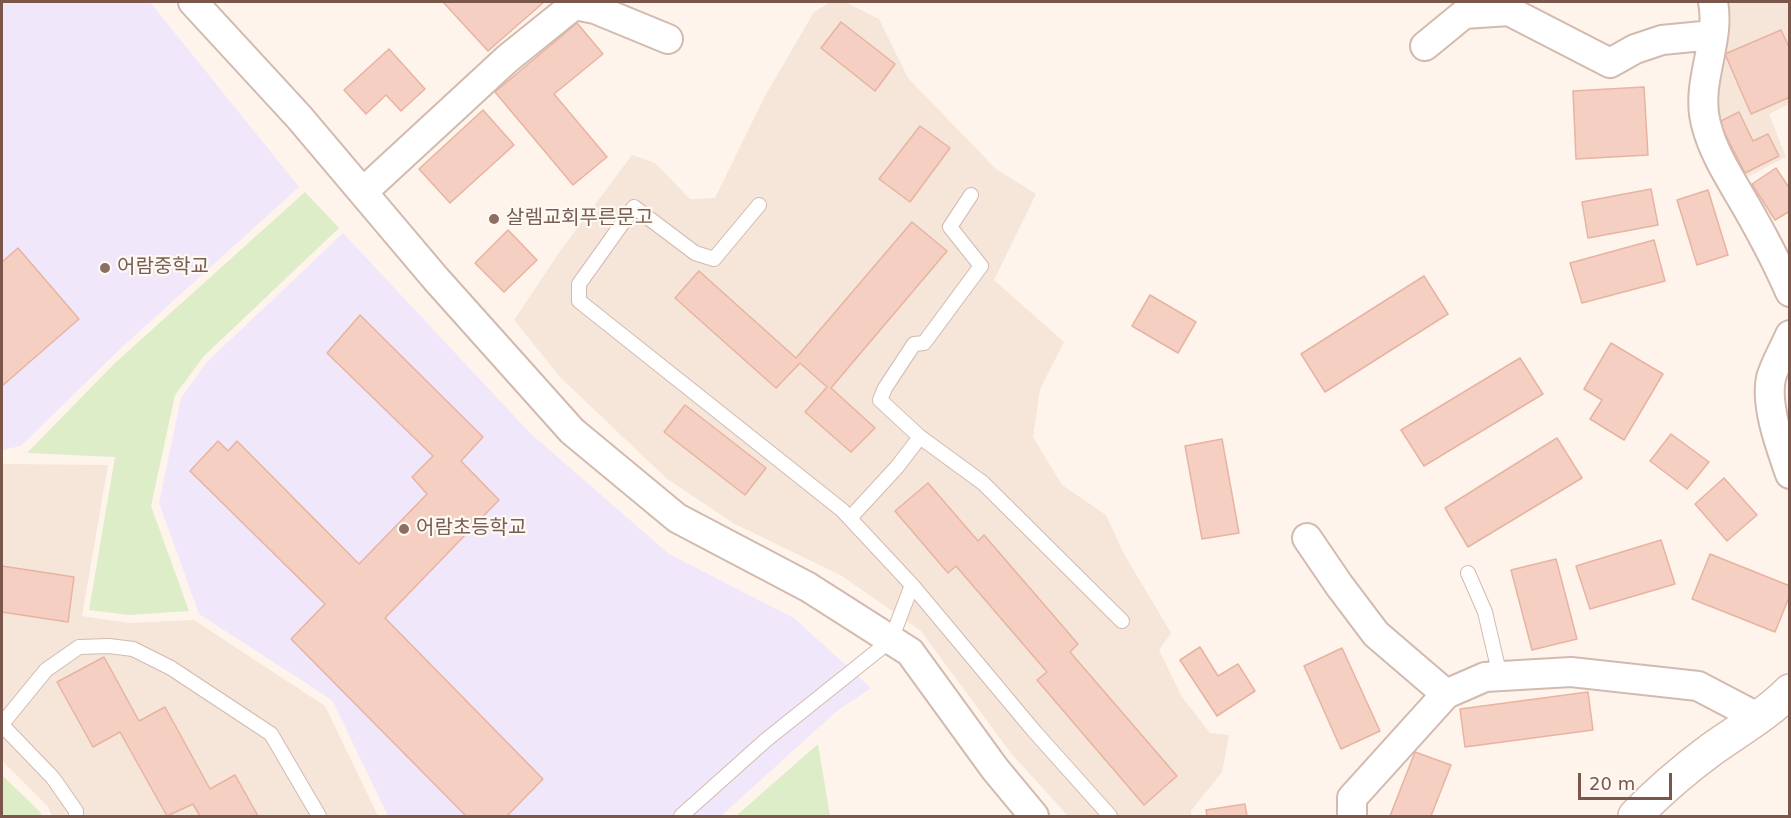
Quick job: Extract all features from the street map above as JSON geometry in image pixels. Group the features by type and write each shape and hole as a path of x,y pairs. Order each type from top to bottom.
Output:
{"main road":[{"path":"1635,816 1650,800 1711,750 1759,718 1790,691"}],"street":[{"path":"193,2 299,117 436,279 572,431 677,518 808,587 910,652 995,769 1034,816"},
{"path":"1713,2 1713,35 1703,95 1706,123 1716,152 1779,266 1790,292"},
{"path":"363,192 499,66 573,4 595,9 668,39"},
{"path":"1425,46 1464,14 1509,11 1611,63 1635,49 1662,40 1713,35"},
{"path":"1790,335 1771,379 1771,402 1778,438 1790,474"},
{"path":"1308,538 1338,585 1376,634 1446,694"},
{"path":"1352,816 1352,798 1446,694 1485,677 1571,672 1698,686 1759,718"}],"lane":[{"path":"971,195 950,227 981,266 924,343 914,344 885,388 880,400 920,437 982,483 1122,621"},
{"path":"759,205 714,259 695,253 634,207 579,284 579,301 850,518 912,585 1034,731 1110,816"},
{"path":"850,518 897,467 920,437"},
{"path":"1468,573 1485,612 1500,676"},
{"path":"681,816 766,740 891,640 912,585"},
{"path":"76,816 76,811 53,778 2,725 46,670 79,647 109,646 133,649 171,668 271,734 319,816"}],"shaded area":[{"name":"어람중학교","path":"2,2 150,2 299,187 120,349 21,446 2,450"},
{"path":"830,2 845,2 879,19 908,78 996,169 1036,194 994,280 1064,342 1040,389 1033,437 1062,485 1106,515 1124,554 1171,633 1159,650 1182,697 1210,733 1229,735 1222,772 1191,811 1191,816 1068,816 1010,752 921,631 842,576 733,523 666,478 561,378 514,320 561,250 632,155 655,163 690,199 715,198 765,96 814,12"},
{"path":"1721,2 1789,2 1787,25 1790,31 1789,104 1769,114 1786,157 1740,181 1714,126"},
{"name":"어람초등학교","path":"343,233 531,434 669,554 794,618 871,688 837,711 721,816 388,816 332,700 199,614 159,503 181,398 207,362"},
{"path":"2,464 108,465 82,616 129,623 194,620 325,706 378,816 52,816 48,807 2,761"}],"green space":[{"path":"305,192 339,228 204,356 175,395 151,506 189,611 129,615 89,610 115,457 27,453 115,363"},
{"path":"818,744 830,816 736,816"},
{"path":"2,775 40,812 42,816 2,816"}],"building":[{"path":"443,2 544,2 488,51"},
{"path":"841,22 895,64 875,91 821,48"},
{"path":"577,23 603,54 554,94 607,157 573,185 495,92"},
{"path":"1781,30 1790,49 1790,97 1751,114 1725,54"},
{"path":"389,49 425,89 401,111 386,95 366,114 344,90"},
{"path":"1644,87 1648,155 1576,159 1573,91"},
{"path":"483,110 514,145 450,203 419,169"},
{"path":"1739,112 1753,141 1768,134 1779,156 1745,173 1719,122"},
{"path":"920,126 950,148 910,202 879,179"},
{"path":"1776,168 1790,189 1790,211 1775,220 1752,184"},
{"path":"1651,189 1658,225 1588,238 1582,202"},
{"path":"1708,190 1728,255 1697,265 1677,200"},
{"path":"912,222 947,251 831,388 875,428 851,452 805,412 827,387 800,363 776,388 675,298 699,271 796,358"},
{"path":"508,230 537,260 504,292 475,263"},
{"path":"1654,240 1665,281 1582,303 1570,263"},
{"path":"18,248 79,319 2,386 2,262"},
{"path":"1424,276 1448,314 1325,392 1301,354"},
{"path":"1150,295 1196,322 1178,353 1132,326"},
{"path":"360,315 483,437 461,461 499,500 385,618 543,779 507,816 466,816 291,639 325,604 190,471 218,441 228,451 237,441 359,564 427,494 412,477 433,456 327,353"},
{"path":"1611,343 1663,374 1624,440 1590,419 1602,400 1584,389"},
{"path":"1520,358 1543,394 1424,466 1401,430"},
{"path":"685,405 766,468 745,495 664,432"},
{"path":"1671,434 1709,462 1687,489 1650,461"},
{"path":"1557,438 1582,478 1468,547 1445,508"},
{"path":"1222,439 1239,533 1202,539 1185,446"},
{"path":"1724,478 1757,515 1727,541 1695,504"},
{"path":"928,483 978,541 984,535 1078,644 1070,652 1177,776 1144,805 1037,680 1047,672 956,566 948,573 895,511"},
{"path":"1661,540 1675,584 1590,609 1576,566"},
{"path":"1710,554 1790,586 1790,595 1775,632 1692,599"},
{"path":"1556,559 1577,639 1532,650 1511,570"},
{"path":"2,566 74,577 68,622 2,612"},
{"path":"1200,647 1218,676 1238,664 1255,691 1217,716 1180,660"},
{"path":"1342,648 1380,731 1341,749 1304,666"},
{"path":"104,657 139,721 165,707 210,789 235,775 258,816 200,816 193,804 167,816 120,732 93,747 57,682"},
{"path":"1588,692 1593,730 1465,747 1460,709"},
{"path":"1415,752 1451,765 1431,816 1390,816"},
{"path":"1245,804 1247,816 1207,816 1206,810"}],"place":[{"name":"살렘교회푸른문고","path":"494,219"},
{"name":"어람중학교","path":"105,268"},
{"name":"어람초등학교","path":"404,529"}]}
